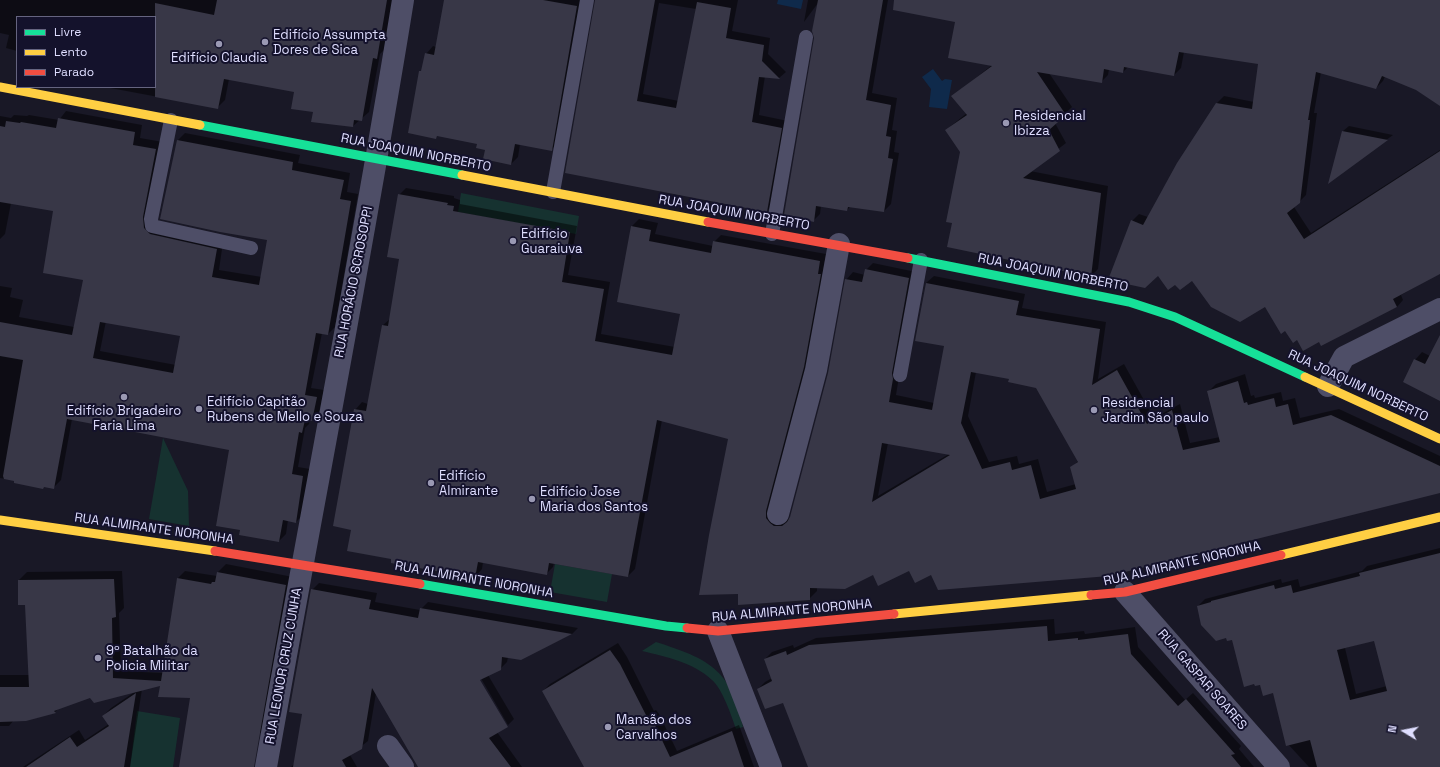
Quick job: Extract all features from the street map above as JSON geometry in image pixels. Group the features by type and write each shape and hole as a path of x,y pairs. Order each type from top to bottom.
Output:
{"street":[{"name":"RUA HORÁCIO SCROSOPPI","path":"302,564 377,159 403,0"},
{"name":"RUA JOAQUIM NORBERTO","path":"0,87 772,234 839,244 1129,302 1175,317 1328,386 1440,439"},
{"path":"778,514 816,370 839,244"},
{"path":"1328,386 1344,358 1440,309"},
{"name":"RUA ALMIRANTE NORONHA","path":"0,520 302,564 666,626 718,631 1125,592 1440,517"},
{"name":"RUA LEONOR CRUZ CUNHA","path":"266,767 302,564"},
{"name":"RUA GASPAR SOARES","path":"1125,592 1279,767"},
{"path":"718,631 771,767"},
{"path":"388,746 403,767"}],"lane":[{"path":"553,192 587,0"},
{"path":"772,234 806,37"},
{"path":"171,120 151,219 152,226 251,248"},
{"path":"900,375 921,260"}],"green space":[{"path":"461,193 579,216 576,234 458,212"},
{"path":"163,438 188,491 189,526 149,519"},
{"path":"555,564 612,574 607,602 550,592"},
{"path":"656,642 690,654 704,661 715,669 724,679 732,692 738,707 743,727 736,729 719,689 716,684 705,674 688,664 642,651"},
{"path":"137,711 180,718 173,767 130,767"}],"water":[{"path":"778,0 803,0 801,9 777,4"},
{"path":"933,69 942,81 945,79 952,80 947,109 929,107 931,89 922,77"}],"building":[{"path":"217,0 387,0 377,59 373,58 362,121 354,120 353,127 311,122 313,112 291,109 294,92 224,79 218,109 155,97 155,3 214,15"},
{"path":"444,0 543,0 577,6 552,151 515,144 511,165 483,159 485,150 476,148 477,144 437,136 436,139 408,133 419,71 421,71 425,53 434,55"},
{"path":"595,0 655,0 637,101 676,108 697,2 731,8 726,38 764,45 762,61 780,79 759,77 752,122 782,128 767,212 565,173"},
{"path":"818,0 883,0 866,100 891,105 886,136 891,137 888,158 893,159 884,212 848,207 847,211 816,206 814,222 784,215 814,38 812,31"},
{"path":"894,0 1440,0 1440,106 1416,90 1382,76 1376,89 1316,72 1308,120 1310,120 1300,203 1287,213 1304,239 1440,151 1440,274 1393,299 1397,307 1321,346 1319,342 1303,351 1297,340 1293,343 1285,331 1281,334 1265,307 1240,322 1211,307 1192,281 1180,290 1175,285 1168,290 1158,276 1145,288 1108,280 1131,220 1143,225 1177,163 1216,103 1252,109 1258,64 1179,52 1174,76 1124,67 1123,73 1104,69 1102,83 1037,72 1066,115 1049,130 1060,151 1023,178 1101,193 1091,277 947,247 952,223 946,222 960,152 945,130 967,115 951,96 992,66 948,58 955,22 893,10"},
{"path":"58,118 135,132 133,145 156,149 143,217 144,228 150,234 217,249 212,277 259,285 267,240 220,232 160,219 177,140 293,162 292,170 344,180 340,199 351,201 328,335 316,333 305,395 317,397 312,421 305,420 302,433 299,432 292,474 303,476 296,523 283,520 279,542 239,535 240,530 216,526 229,450 67,419 54,489 44,487 43,489 14,483 14,481 4,479 3,476 23,360 0,356 0,322 72,335 83,280 43,273 53,211 0,202 0,126 5,127 6,121 56,128","holes":["100,322 180,336 173,373 93,358"]},
{"path":"1342,131 1388,140 1328,184"},
{"path":"398,194 448,203 447,205 454,206 453,211 570,232 562,282 604,289 595,341 672,355 680,314 617,302 631,226 651,230 649,241 711,253 713,241 820,261 818,274 821,274 804,367 766,511 766,518 774,526 782,526 790,517 828,373 845,279 862,282 865,269 909,278 892,373 893,379 889,402 932,410 944,346 915,341 926,283 1019,301 1016,315 1100,329 1092,385 1117,370 1147,424 1172,410 1183,450 1220,442 1207,391 1238,381 1244,403 1247,402 1248,405 1274,398 1276,407 1288,404 1293,425 1331,415 1440,466 1440,493 1109,576 938,590 931,575 915,583 909,571 878,586 873,575 845,589 810,588 810,600 738,605 738,594 699,595 728,439 657,420 628,577 549,563 547,575 478,562 475,578 391,563 391,559 347,551 351,530 333,526 354,409 366,411 382,325 388,326 399,259 387,257","holes":["971,372 1009,379 1008,382 1036,388 1078,462 1070,467 1076,489 1040,499 1031,465 1012,470 1010,462 982,469 961,423","882,443 950,455 872,502"]},
{"path":"1440,335 1440,401 1403,382 1414,359 1425,364"},
{"path":"1440,553 1440,767 1317,767 1310,740 1286,746 1273,693 1263,696 1260,685 1255,686 1254,684 1244,687 1232,640 1227,641 1226,638 1216,641 1201,625 1197,606 1211,601 1274,585 1275,589 1291,585 1293,593 1360,576 1359,573","holes":["1374,641 1387,691 1350,700 1337,650"]},
{"path":"217,572 286,585 254,767 179,767 190,698 158,697 160,686 94,703 90,698 54,711 56,713 26,721 0,722 0,687 29,687 25,605 18,605 18,580 114,579 116,617 112,618 113,678 161,681 177,578 211,584 212,582 215,582"},
{"path":"311,589 371,600 369,609 418,618 420,608 572,634 521,660 502,657 501,670 480,680 508,727 489,738 511,767 418,767 372,688 362,749 342,760 346,767 293,767 302,714 289,712"},
{"path":"1047,626 1048,641 1078,638 1078,640 1128,634 1131,654 1178,706 1186,699 1235,754 1231,755 1241,767 808,767 783,703 765,709 757,689 772,681 764,659 786,651 787,655 809,645"},
{"path":"610,650 620,664 647,717 649,716 653,721 670,757 732,731 744,767 584,767 542,691"},
{"path":"136,693 124,767 26,767 70,737 77,747 109,726 102,716"}],"traffic: fast":[{"path":"200,125 462,175"},
{"path":"908,258 1129,302 1175,317 1305,377"},
{"path":"420,584 666,626 687,628"}],"traffic: slow":[{"path":"0,87 200,125"},
{"path":"462,175 708,222"},
{"path":"1305,377 1440,439"},
{"path":"1281,555 1440,517"},
{"path":"0,520 215,551"},
{"path":"894,614 1091,595"}],"traffic: jam":[{"path":"708,222 908,258"},
{"path":"215,551 420,584"},
{"path":"1091,595 1125,592 1281,555"},
{"path":"687,628 718,631 894,614"}],"place":[{"name":"Edifício Assumpta Dores de Sica","path":"265,42"},
{"name":"Edifício Claudia","path":"219,44"},
{"name":"Residencial Ibizza","path":"1006,123"},
{"name":"Edifício Guaraiuva","path":"513,241"},
{"name":"Edifício Brigadeiro Faria Lima","path":"124,397"},
{"name":"Edifício Capitão Rubens de Mello e Souza","path":"199,409"},
{"name":"Residencial Jardim São paulo","path":"1094,410"},
{"name":"Edifício Almirante","path":"431,483"},
{"name":"Edifício Jose Maria dos Santos","path":"532,499"},
{"name":"9º Batalhão da Policia Militar","path":"98,658"},
{"name":"Mansão dos Carvalhos","path":"608,727"}]}
